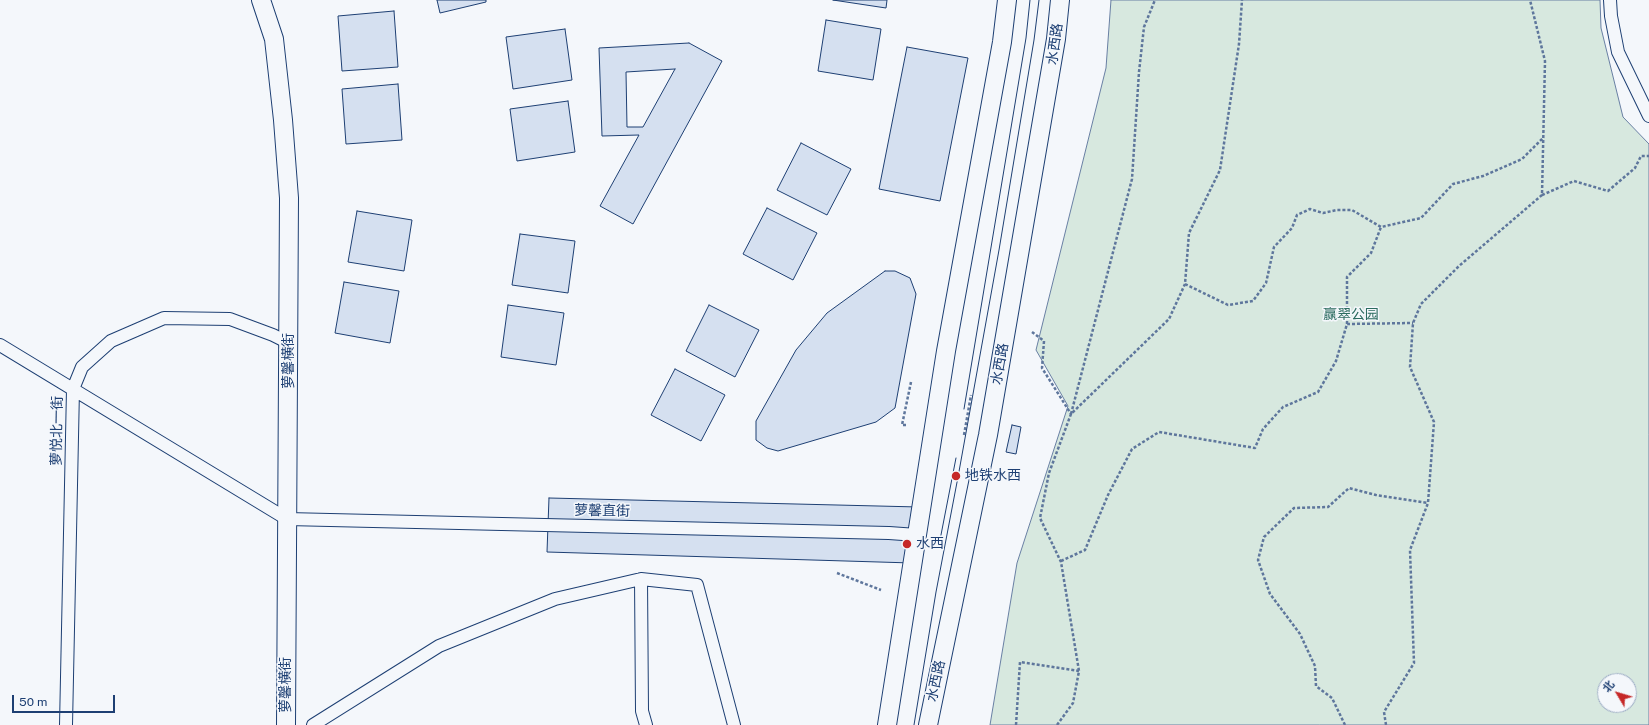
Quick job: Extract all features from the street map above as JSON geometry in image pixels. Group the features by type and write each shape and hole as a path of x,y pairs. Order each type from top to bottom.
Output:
{"main road":[{"name":"萝馨横街","path":"261,0 274,39 287,166 290,229 286,725"},
{"path":"887,725 948,336 1002,42 1007,0"},
{"name":"水西路","path":"928,725 988,435 1056,38 1060,0"}],"street":[{"path":"1610,0 1611,16 1618,52 1649,116"},
{"name":"萝悦北一街","path":"66,725 72,389 82,367 111,341 164,318 230,319 273,334 289,342"},
{"path":"0,345 287,519"},
{"name":"萝馨直街","path":"287,519 882,532 917,535"},
{"path":"641,579 642,711 646,725"},
{"path":"313,725 439,646 555,599 641,579 697,585 731,723"}],"path":[{"path":"1057,725 1073,703 1079,671 1061,562 1040,518 1049,473 1071,414 1132,179 1139,72 1144,27 1155,0"},
{"path":"1071,414 1169,319 1185,284 1189,233 1220,170 1239,44 1242,0"},
{"path":"1530,0 1546,61 1542,195"},
{"path":"1185,284 1228,305 1253,301 1266,283 1274,247 1292,228 1298,215 1310,209 1323,214 1337,210 1352,210 1381,227 1421,218 1453,184 1483,176 1522,160 1544,137"},
{"path":"1386,725 1384,712 1414,663 1410,550 1428,502 1434,422 1410,368 1413,323 1421,304 1459,266 1542,195 1574,181 1608,191 1635,168 1641,156 1649,156"},
{"path":"1061,562 1085,550 1108,495 1132,449 1158,432 1255,448 1264,429 1283,407 1318,392 1336,361 1347,324 1347,277 1371,253 1381,227"},
{"path":"1347,324 1413,323"},
{"path":"1032,332 1044,341 1042,368 1071,414"},
{"path":"906,425 902,425 911,382"},
{"path":"964,435 971,395"},
{"path":"1345,725 1332,698 1316,686 1315,666 1300,634 1270,594 1258,560 1264,537 1294,508 1328,507 1349,488 1376,495 1428,502"},
{"path":"836,572 881,590"},
{"path":"1016,725 1020,662 1079,671"}],"green space":[{"name":"赢翠公园","path":"1111,0 1600,0 1601,28 1623,117 1649,144 1649,725 990,725 1017,563 1068,406 1036,350 1106,68"}],"building":[{"path":"437,0 486,0 486,2 440,13"},
{"path":"833,0 887,0 886,8"},
{"path":"394,11 398,67 342,71 338,16"},
{"path":"826,20 881,29 873,80 818,71"},
{"path":"565,29 572,80 513,89 506,37"},
{"path":"689,43 722,61 633,224 600,206 639,135 602,136 599,48","holes":["675,69 643,127 627,127 626,72"]},
{"path":"907,47 968,58 940,201 879,189"},
{"path":"398,84 402,140 346,144 342,89"},
{"path":"568,101 575,152 517,161 510,109"},
{"path":"801,143 851,169 827,215 777,190"},
{"path":"767,208 817,233 793,280 743,254"},
{"path":"357,211 412,220 404,271 348,262"},
{"path":"520,234 575,241 568,293 512,285"},
{"path":"885,271 895,271 910,278 916,294 895,408 876,422 778,451 767,448 756,440 756,421 796,350 827,313"},
{"path":"344,282 399,291 390,343 335,333"},
{"path":"508,305 564,313 556,365 501,357"},
{"path":"709,305 759,330 735,377 686,351"},
{"path":"675,369 725,395 701,441 651,415"},
{"path":"1012,425 1021,427 1016,454 1006,452"},
{"name":"水西","path":"549,498 919,507 912,563 547,552"}],"tram line":[{"path":"964,409 1026,38 1030,0"},
{"path":"914,725 936,592 999,250 1034,40 1039,0"},
{"path":"940,540 956,458"}],"place":[{"name":"地铁水西","path":"956,476"},
{"name":"水西","path":"907,544"}]}
